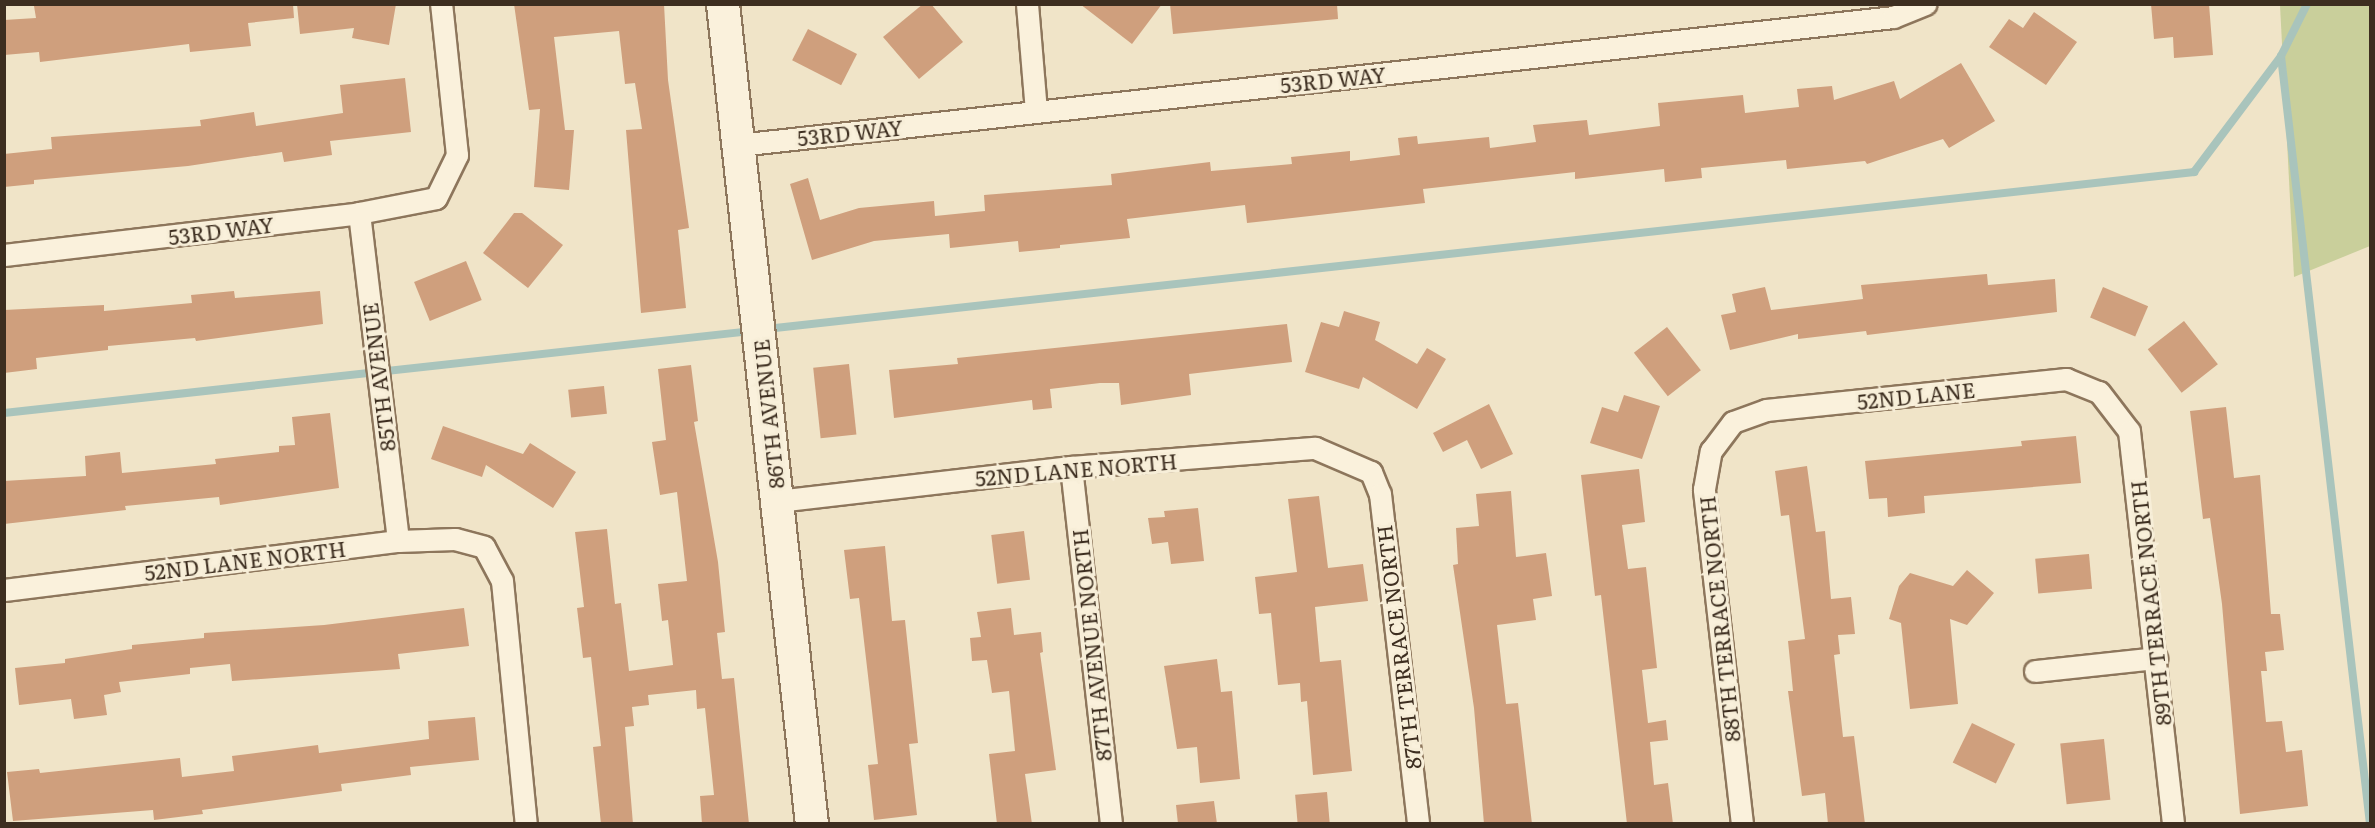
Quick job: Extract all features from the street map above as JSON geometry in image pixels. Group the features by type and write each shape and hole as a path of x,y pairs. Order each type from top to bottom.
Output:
{"street":[{"name":"53RD WAY","path":"4,255 359,213 436,198 457,155 441,4"},
{"name":"86TH AVENUE","path":"723,4 812,824"},
{"path":"1028,4 1036,111"},
{"name":"53RD WAY","path":"738,145 1893,17 1925,4"},
{"name":"85TH AVENUE","path":"359,213 398,541"},
{"name":"52ND LANE","path":"1733,422 1766,410 2066,379 2099,392"},
{"name":"89TH TERRACE NORTH","path":"2099,392 2129,431 2173,824"},
{"name":"88TH TERRACE NORTH","path":"1733,422 1711,451 1704,489 1742,824"},
{"name":"52ND LANE NORTH","path":"777,501 1071,467 1315,448 1371,472"},
{"name":"87TH AVENUE NORTH","path":"1071,467 1111,824"},
{"name":"87TH TERRACE NORTH","path":"1371,472 1380,494 1418,824"},
{"name":"52ND LANE NORTH","path":"4,590 398,541 455,539 484,547 502,581 526,824"},
{"path":"2035,671 2156,658"}],"green space":[{"path":"2280,5 2370,5 2370,246 2294,277"}],"building":[{"path":"57,4 293,4 294,18 248,23 251,46 190,52 189,44 40,62 39,52 4,55 4,20 36,18 34,6"},
{"path":"297,4 396,4 389,45 352,38 354,28 300,34"},
{"path":"514,4 664,4 668,80 689,228 678,230 686,308 641,313 626,130 642,129 635,83 625,84 619,31 554,37 565,130 574,130 569,190 534,187 540,109 529,110"},
{"path":"923,4 931,4 963,42 919,79 883,37"},
{"path":"1080,4 1162,4 1132,44"},
{"path":"1170,4 1337,4 1338,19 1173,34"},
{"path":"2151,4 2209,4 2213,55 2174,58 2173,37 2154,39"},
{"path":"2034,12 2077,42 2046,85 1989,47 2009,19 2023,28"},
{"path":"808,29 857,54 841,85 792,60"},
{"path":"1961,63 1995,121 1949,148 1943,139 1867,164 1865,161 1787,169 1786,160 1701,168 1702,178 1665,182 1664,169 1575,179 1575,172 1423,189 1425,203 1247,223 1245,205 1127,219 1130,238 1060,245 1060,248 1019,252 1018,241 950,248 949,234 874,241 812,260 790,184 808,178 820,220 859,208 934,201 935,216 985,211 984,195 1112,185 1111,174 1210,162 1211,171 1292,164 1291,157 1350,151 1350,161 1400,155 1398,138 1417,136 1418,144 1489,137 1490,148 1536,142 1533,125 1587,120 1589,135 1660,126 1658,103 1743,95 1745,113 1799,107 1797,89 1832,86 1834,100 1894,81 1900,99"},
{"path":"405,78 411,132 330,141 332,155 284,162 282,152 188,166 34,180 34,184 4,187 4,154 52,149 51,137 201,126 200,120 254,112 256,126 343,113 340,85"},
{"path":"514,213 522,213 563,245 528,288 483,253"},
{"path":"466,261 482,300 430,321 414,282"},
{"path":"1987,274 1988,285 2055,279 2057,312 1867,335 1866,331 1798,339 1798,334 1730,350 1721,315 1736,312 1732,294 1765,287 1771,310 1863,299 1861,285"},
{"path":"2103,287 2148,306 2135,337 2090,317"},
{"path":"234,291 235,298 320,291 323,324 196,341 195,338 108,346 108,350 36,358 37,369 4,373 4,310 104,305 104,311 192,303 191,295"},
{"path":"1344,311 1380,322 1375,340 1417,364 1427,348 1446,359 1417,409 1363,377 1359,389 1305,372 1321,322 1339,327"},
{"path":"2184,321 2218,364 2182,393 2148,349"},
{"path":"1287,324 1292,362 1189,374 1191,395 1121,405 1119,383 1100,383 1050,389 1052,408 1033,410 1032,400 894,418 889,370 958,364 957,358"},
{"path":"1667,327 1701,370 1668,396 1634,353"},
{"path":"849,364 856,435 821,438 813,368"},
{"path":"691,365 698,421 694,422 718,562 725,632 717,633 722,679 734,678 749,824 702,824 700,796 714,795 705,708 697,709 696,690 648,695 649,705 632,707 634,726 625,727 633,824 601,824 593,747 601,746 591,657 583,658 577,608 584,607 575,532 607,529 615,604 621,603 629,671 673,665 668,620 662,621 658,584 687,581 677,492 660,495 652,442 666,440 658,369"},
{"path":"604,386 607,414 571,418 568,390"},
{"path":"1624,395 1660,406 1642,459 1590,443 1602,407 1618,412"},
{"path":"1489,404 1513,454 1481,469 1467,440 1443,452 1433,433"},
{"path":"2226,407 2234,478 2260,475 2271,614 2280,614 2284,650 2265,652 2267,671 2261,671 2266,722 2282,721 2286,752 2302,750 2308,806 2240,814 2222,604 2210,518 2203,519 2190,411"},
{"path":"330,413 339,488 220,505 219,497 125,506 126,510 4,524 4,481 86,476 85,456 120,452 122,473 216,464 215,459 279,452 279,446 295,445 292,417"},
{"path":"443,426 523,454 530,443 576,472 553,508 486,465 482,477 431,459"},
{"path":"2076,436 2081,483 1924,496 1925,513 1888,517 1887,498 1869,499 1865,461 2022,446 2021,441"},
{"path":"1807,466 1816,532 1825,531 1831,599 1851,597 1855,634 1838,635 1840,654 1834,655 1843,737 1854,736 1865,824 1828,824 1825,793 1802,796 1788,691 1793,691 1788,641 1805,639 1789,515 1781,516 1775,471"},
{"path":"1639,469 1645,522 1622,525 1628,569 1646,567 1657,668 1642,670 1648,723 1666,720 1668,740 1650,742 1654,785 1668,783 1673,824 1627,824 1601,595 1595,596 1581,475"},
{"path":"1511,491 1516,557 1546,553 1552,596 1533,599 1536,620 1497,625 1506,704 1518,703 1532,824 1484,824 1474,708 1453,565 1458,564 1456,528 1479,526 1476,494"},
{"path":"1319,496 1328,568 1363,564 1368,601 1315,607 1320,662 1341,660 1352,771 1313,775 1307,701 1301,702 1300,683 1278,685 1271,613 1259,614 1255,577 1297,572 1288,499"},
{"path":"1198,508 1204,561 1171,564 1168,542 1152,544 1148,518 1165,517 1164,511"},
{"path":"1024,531 1030,580 997,584 991,535"},
{"path":"885,546 892,621 905,620 918,743 909,744 917,815 874,820 868,765 878,764 859,598 850,599 844,550"},
{"path":"2089,554 2092,589 2038,594 2035,559"},
{"path":"1967,570 1994,593 1967,625 1950,619 1958,704 1910,709 1901,623 1889,619 1899,586 1910,573 1953,586"},
{"path":"464,608 469,646 398,654 400,669 232,681 230,664 190,668 190,674 119,682 121,692 104,695 107,715 74,719 71,699 19,705 15,668 65,663 65,659 132,649 132,645 204,638 204,633 324,625"},
{"path":"1011,608 1014,635 1041,632 1043,652 1040,653 1056,770 1025,774 1032,824 997,824 989,754 1015,751 1009,691 992,693 987,660 972,661 970,638 981,637 977,612"},
{"path":"1217,659 1221,692 1232,691 1240,779 1200,783 1197,747 1177,749 1164,666"},
{"path":"475,717 479,760 410,767 411,775 341,784 342,791 202,810 203,814 154,820 153,810 13,821 7,772 39,769 40,773 180,758 182,777 234,771 232,756 318,745 319,753 429,739 428,721"},
{"path":"1972,723 2015,744 1996,784 1953,763"},
{"path":"2104,739 2110,800 2067,804 2060,744"},
{"path":"1327,792 1330,824 1298,824 1295,795"},
{"path":"1214,801 1217,824 1178,824 1176,805"}],"waterway":[{"path":"766,329 2194,172 2281,56 2307,4"},
{"path":"2281,56 2370,824"},
{"path":"4,413 751,331"}]}
